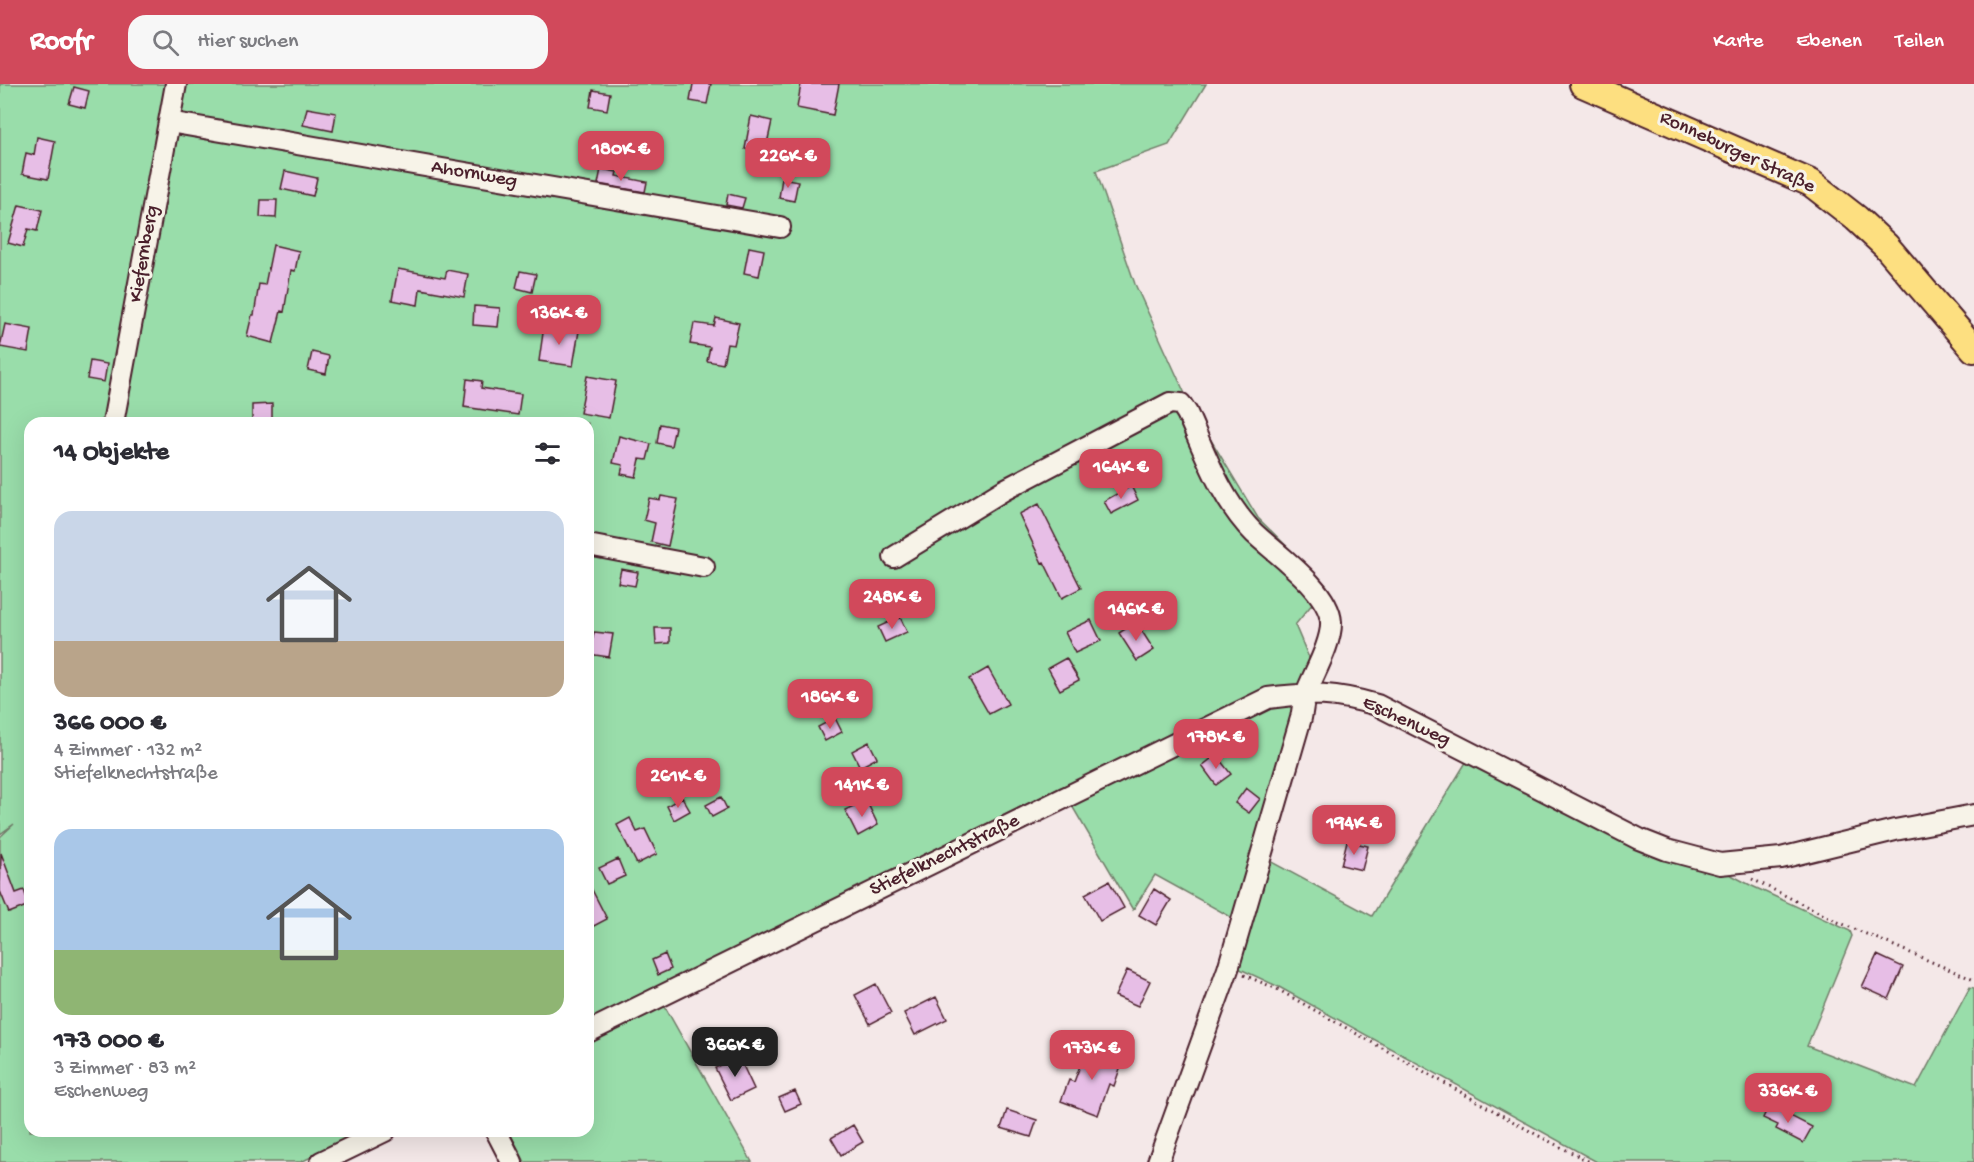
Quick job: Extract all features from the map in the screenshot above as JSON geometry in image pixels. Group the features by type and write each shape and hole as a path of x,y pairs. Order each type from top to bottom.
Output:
{"main road":[{"name":"Ronneburger Straße","path":"1583,84 1811,183 1856,218 1886,246 1974,349"}],"street":[{"name":"Kiefernberg","path":"114,417 176,84"},
{"name":"Ahornweg","path":"169,122 780,227"},
{"path":"894,557 1004,490 1170,403 1180,404 1187,413 1215,479 1237,512 1253,532 1298,570 1324,604 1331,622 1322,662 1306,693 1301,718 1228,969 1158,1162"},
{"path":"594,546 704,567"},
{"name":"Eschenweg","path":"1306,693 1344,695 1377,705 1639,838 1666,849 1720,864"},
{"name":"Stiefelknechtstraße","path":"594,1029 1268,698 1306,693"},
{"path":"1720,864 1781,858 1895,830 1974,815"},
{"path":"321,1162 357,1137"},
{"path":"499,1137 512,1162"}],"path":[{"path":"1720,864 1838,922 1974,980"},
{"path":"1228,969 1277,989 1590,1162"}],"green space":[{"path":"0,84 1206,84 1169,145 1096,171 1135,284 1191,407 1258,518 1327,586 1295,625 1312,665 1238,921 1155,875 1133,910 1061,787 655,989 752,1162 525,1162 512,1137 594,1137 594,417 24,417 24,1137 353,1137 301,1162 0,1162 0,837 14,824 0,834"},
{"path":"1468,759 1718,868 1850,931 1852,936 1807,1046 1916,1088 1970,987 1974,988 1974,1162 1597,1162 1279,987 1238,968 1268,860 1372,916"}],"building":[{"path":"693,84 711,84 707,104 690,101"},
{"path":"801,84 839,84 833,115 797,108"},
{"path":"74,87 89,91 85,108 69,104"},
{"path":"593,90 610,93 607,110 590,107"},
{"path":"307,108 336,113 333,131 303,125"},
{"path":"751,116 772,121 765,153 745,149"},
{"path":"37,137 55,141 48,179 22,174 26,153 34,155"},
{"path":"601,169 617,172 616,176 647,182 645,192 598,184"},
{"path":"285,171 317,178 313,196 281,189"},
{"path":"782,178 798,181 794,201 779,198"},
{"path":"728,194 745,198 742,208 726,205"},
{"path":"261,200 277,200 276,218 260,217"},
{"path":"19,205 42,210 37,231 28,229 23,247 8,243"},
{"path":"273,245 299,251 295,271 291,270 284,312 281,311 273,343 247,336 252,315 254,315 259,284 265,285"},
{"path":"749,247 764,250 759,276 744,273"},
{"path":"398,269 445,278 447,270 468,274 464,297 420,289 418,305 392,300"},
{"path":"520,271 536,274 532,292 516,288"},
{"path":"474,306 500,308 498,327 473,325"},
{"path":"716,318 739,323 734,345 727,344 723,364 707,361 710,347 690,344 694,323 714,326"},
{"path":"5,324 32,329 28,352 0,347"},
{"path":"544,326 579,331 573,366 539,361"},
{"path":"312,352 329,356 326,374 308,370"},
{"path":"90,361 107,364 104,382 87,379"},
{"path":"587,376 616,381 609,418 580,413"},
{"path":"467,379 482,381 481,388 521,394 518,415 464,407"},
{"path":"272,404 272,417 252,417 252,405"},
{"path":"660,424 675,427 671,446 657,443"},
{"path":"619,436 651,444 647,460 640,459 636,477 621,474 623,465 613,463"},
{"path":"1131,486 1138,500 1111,514 1104,501"},
{"path":"661,496 678,499 668,546 651,542 655,523 644,520 649,498 660,500"},
{"path":"1039,504 1081,588 1062,598 1044,562 1042,563 1019,514"},
{"path":"621,569 638,572 635,586 618,583"},
{"path":"900,617 907,632 885,642 878,627"},
{"path":"1091,620 1101,641 1075,653 1065,632"},
{"path":"1136,622 1154,650 1137,661 1119,633"},
{"path":"655,628 670,628 670,643 656,644"},
{"path":"594,632 613,634 609,657 594,655"},
{"path":"1066,658 1079,680 1060,690 1048,668"},
{"path":"988,668 1008,704 989,714 969,679"},
{"path":"835,718 842,732 825,741 818,727"},
{"path":"869,742 877,758 860,767 852,751"},
{"path":"1216,755 1231,774 1216,785 1202,766"},
{"path":"1246,788 1260,799 1249,813 1235,803"},
{"path":"682,797 690,811 674,820 667,806"},
{"path":"721,797 727,809 712,817 706,805"},
{"path":"866,800 878,825 858,836 845,810"},
{"path":"630,818 637,832 645,829 657,854 637,864 617,825"},
{"path":"1347,841 1368,846 1362,870 1341,865"},
{"path":"1,853 16,893 24,890 24,907 9,913 0,891"},
{"path":"618,859 625,876 607,884 599,868"},
{"path":"1109,881 1124,908 1100,921 1085,894"},
{"path":"1154,889 1171,900 1156,925 1139,915"},
{"path":"594,894 607,919 594,926"},
{"path":"665,954 671,969 658,975 652,960"},
{"path":"1877,955 1903,967 1889,999 1862,987"},
{"path":"1127,970 1150,981 1138,1006 1115,996"},
{"path":"876,984 891,1013 870,1024 855,995"},
{"path":"936,997 947,1019 915,1035 904,1013"},
{"path":"1087,1047 1123,1060 1114,1086 1109,1084 1098,1115 1061,1101 1069,1080 1074,1082"},
{"path":"739,1057 754,1089 731,1100 715,1068"},
{"path":"795,1091 801,1104 785,1111 779,1098"},
{"path":"1769,1105 1812,1127 1803,1143 1776,1129 1778,1125 1763,1118"},
{"path":"1007,1110 1037,1120 1031,1137 1001,1128"},
{"path":"853,1125 863,1142 841,1155 831,1138"}]}
